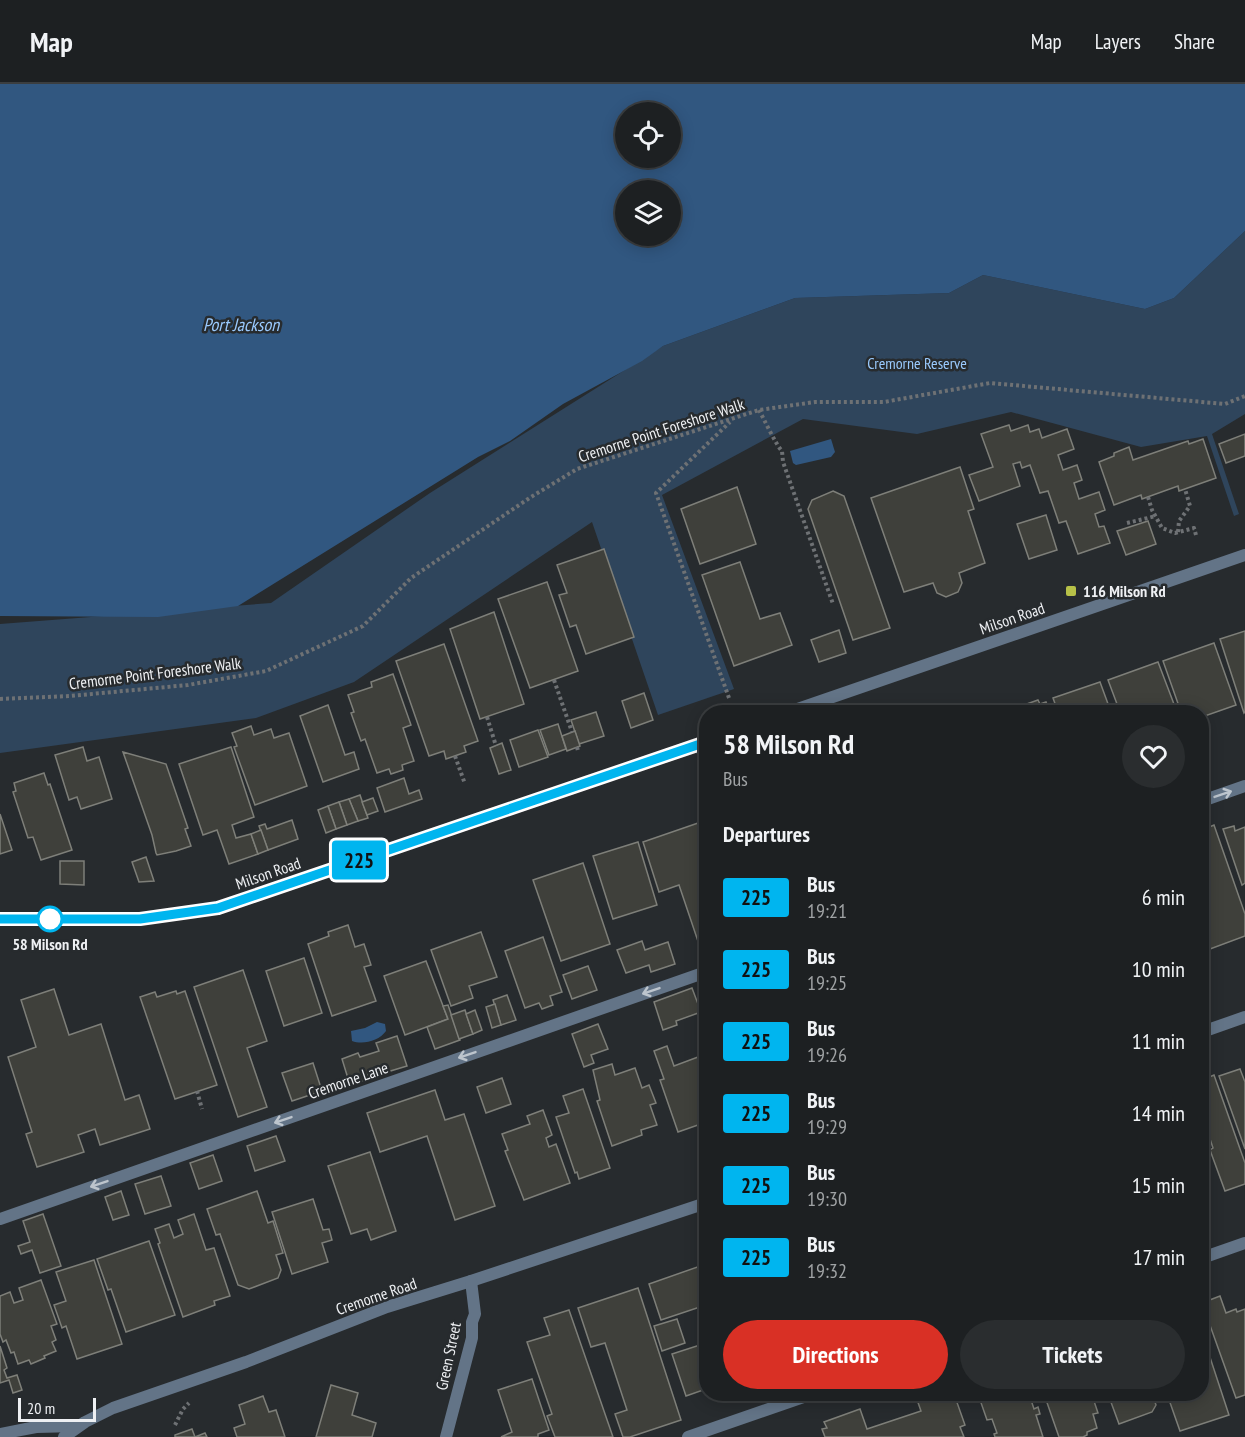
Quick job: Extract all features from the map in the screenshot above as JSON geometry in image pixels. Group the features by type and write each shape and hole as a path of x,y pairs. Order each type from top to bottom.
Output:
{"street":[{"name":"Milson Road","path":"809,705 1245,555"},
{"name":"Milson Road","path":"0,919 140,919 218,908 699,744"},
{"path":"1209,799 1245,786"},
{"name":"Cremorne Lane","path":"0,1219 699,974"},
{"path":"1209,1030 1245,1017"},
{"name":"Cremorne Road","path":"64,1437 78,1426 113,1408 246,1362 387,1307 699,1205"},
{"path":"1209,1256 1245,1243"},
{"name":"Green Street","path":"446,1437 472,1338 472,1322 475,1314 471,1281"},
{"path":"688,1437 792,1401"},
{"path":"0,1434 36,1427 78,1426"}],"path":[{"name":"Cremorne Point Foreshore Walk","path":"0,699 70,696 188,685 266,671 363,626 411,579 531,497 577,469 759,410 815,402 884,402 990,383 1225,404 1245,396"},
{"path":"759,410 782,451 783,462 832,604"},
{"path":"729,698 656,493 732,420"},
{"path":"1178,532 1179,521 1190,506 1185,489"},
{"path":"1148,497 1162,528 1178,532 1194,528 1196,536"},
{"path":"1127,523 1155,516"},
{"path":"554,680 572,732"},
{"path":"487,717 496,746"},
{"path":"455,756 465,784"},
{"path":"197,1091 202,1109"},
{"path":"175,1425 183,1408 195,1398"}],"green space":[{"name":"Cremorne Reserve","path":"1245,231 1245,414 1212,434 1239,514 1234,516 1207,436 1141,447 1011,412 917,434 803,419 662,495 734,689 658,715 592,522 354,682 256,718 0,753 0,624 271,603 430,493 663,346 795,298 949,293 983,275 1145,309 1174,298"}],"water":[{"name":"Port Jackson","path":"0,84 1245,84 1245,231 1174,298 1145,309 983,275 949,293 795,298 663,346 642,361 563,404 510,441 478,457 238,606 158,617 0,616"},
{"path":"831,439 835,452 831,457 796,465 793,463 790,451"},
{"path":"377,1022 385,1024 386,1031 379,1037 366,1042 352,1041 351,1031"}],"building":[{"path":"1009,425 1011,431 1028,425 1030,432 1039,429 1042,438 1067,429 1074,449 1058,455 1063,470 1077,465 1082,480 1074,483 1079,499 1099,492 1105,510 1095,514 1099,527 1104,526 1110,543 1078,554 1066,521 1059,523 1048,491 1040,493 1030,465 1022,468 1020,462 1013,464 1020,486 979,501 969,475 993,467 981,434"},
{"path":"1245,434 1245,456 1226,463 1219,444"},
{"path":"1203,439 1216,478 1179,491 1178,486 1142,499 1141,495 1114,505 1099,462 1129,447 1133,460 1188,441 1189,444"},
{"path":"960,467 974,509 968,511 985,563 959,573 962,583 958,592 946,597 937,593 933,583 904,592 871,498"},
{"path":"737,487 756,544 700,564 681,509"},
{"path":"833,491 844,496 890,628 853,640 808,509 812,500"},
{"path":"1046,515 1057,550 1029,559 1017,524"},
{"path":"1148,521 1156,544 1126,555 1117,531"},
{"path":"604,549 634,637 586,654 576,625 570,627 559,595 567,593 557,565"},
{"path":"740,562 760,619 780,613 792,645 734,666 702,575"},
{"path":"547,582 578,671 530,688 498,599"},
{"path":"494,612 524,704 480,719 450,629"},
{"path":"839,630 846,653 819,662 811,640"},
{"path":"1245,631 1245,712 1244,713 1220,639"},
{"path":"1214,643 1236,705 1209,715 1209,705 1179,705 1163,661"},
{"path":"444,644 478,741 464,746 466,752 446,759 444,751 429,756 396,661"},
{"path":"1158,662 1174,705 1117,705 1108,680"},
{"path":"393,674 411,725 403,728 414,761 402,765 403,770 391,774 389,769 377,773 365,739 361,741 351,713 354,712 348,695 372,687 371,682"},
{"path":"1100,682 1108,705 1056,705 1053,698"},
{"path":"644,693 653,720 631,728 622,701"},
{"path":"1038,700 1040,704 1046,702 1047,705 1024,705"},
{"path":"328,705 345,755 354,752 359,769 323,782 300,716"},
{"path":"596,712 604,736 579,744 571,720"},
{"path":"558,724 566,749 549,755 540,730"},
{"path":"251,726 254,735 271,729 274,738 289,733 307,786 255,805 234,747 237,746 232,733"},
{"path":"538,730 548,757 519,767 510,740"},
{"path":"575,731 580,746 567,751 562,736"},
{"path":"502,743 511,770 499,774 490,748"},
{"path":"83,747 87,761 99,757 112,799 81,809 77,797 69,800 55,755"},
{"path":"231,747 254,817 232,825 236,838 251,834 258,854 229,864 217,830 203,835 179,764"},
{"path":"123,752 166,764 188,828 185,829 191,846 157,855"},
{"path":"44,773 48,785 50,784 72,850 41,860 33,837 28,838 13,792 16,791 14,783"},
{"path":"404,778 409,794 419,790 422,799 385,812 377,788"},
{"path":"360,795 368,818 358,821 349,799"},
{"path":"373,798 378,811 367,815 362,802"},
{"path":"349,799 358,821 347,825 339,802"},
{"path":"339,802 347,825 336,829 328,806"},
{"path":"328,806 336,829 326,833 318,810"},
{"path":"0,814 12,850 0,854"},
{"path":"292,820 298,839 268,850 259,826 265,824 267,829"},
{"path":"699,823 699,944 679,885 659,892 643,842"},
{"path":"1214,825 1245,914 1245,936 1210,949 1209,946 1209,827"},
{"path":"1234,826 1235,831 1245,827 1245,883 1242,885 1223,829"},
{"path":"261,830 268,850 258,854 251,834"},
{"path":"638,842 657,905 613,919 593,856"},
{"path":"146,857 154,881 139,882 132,862"},
{"path":"60,861 84,861 84,885 60,884"},
{"path":"583,863 610,944 561,961 533,880"},
{"path":"348,925 355,947 364,944 371,965 364,967 376,1001 332,1016 308,944 329,936 328,932"},
{"path":"481,932 497,977 469,986 473,998 451,1006 431,950"},
{"path":"543,937 562,992 550,996 553,1005 542,1009 539,1003 525,1008 505,951"},
{"path":"642,941 645,950 668,942 675,964 651,972 649,965 626,973 617,950"},
{"path":"304,958 322,1013 284,1026 266,971"},
{"path":"426,961 448,1019 405,1035 384,976"},
{"path":"588,966 597,990 572,999 563,975"},
{"path":"243,970 267,1041 247,1048 267,1107 238,1117 194,987"},
{"path":"692,988 699,1013 676,1021 677,1025 663,1030 654,1002"},
{"path":"54,989 69,1035 101,1024 125,1100 139,1095 150,1129 100,1145 95,1129 78,1135 84,1152 37,1167 26,1134 32,1132 8,1057 36,1047 21,1000"},
{"path":"176,991 177,994 185,991 217,1085 175,1099 140,997 155,992 157,997"},
{"path":"507,995 516,1020 501,1025 493,1000"},
{"path":"495,1004 501,1025 492,1028 486,1007"},
{"path":"448,1005 460,1040 435,1049 427,1027 448,1019 443,1006"},
{"path":"465,1010 473,1034 459,1039 451,1015"},
{"path":"475,1010 482,1030 473,1034 466,1014"},
{"path":"598,1024 608,1049 591,1055 594,1063 584,1067 572,1034"},
{"path":"397,1036 407,1066 365,1076 366,1080 350,1085 342,1059 358,1053 360,1057 379,1051 376,1043"},
{"path":"667,1046 674,1066 698,1057 699,1127 698,1125 678,1132 660,1080 664,1079 654,1051"},
{"path":"313,1063 322,1091 292,1101 282,1073"},
{"path":"612,1064 615,1075 635,1068 642,1088 649,1085 656,1103 650,1105 657,1125 641,1130 642,1135 612,1146 597,1101 600,1100 593,1070"},
{"path":"1240,1069 1245,1082 1245,1149 1219,1076"},
{"path":"1214,1075 1245,1163 1245,1184 1225,1191 1210,1150 1213,1148 1209,1136 1209,1077"},
{"path":"502,1078 511,1104 486,1113 477,1087"},
{"path":"583,1089 610,1168 579,1179 556,1117 569,1113 563,1096"},
{"path":"435,1090 445,1120 464,1114 495,1206 455,1220 427,1136 380,1152 367,1113"},
{"path":"543,1110 552,1135 546,1138 549,1147 556,1144 570,1183 524,1200 505,1151 508,1150 502,1134 530,1124 527,1116"},
{"path":"276,1136 285,1161 255,1171 247,1146"},
{"path":"370,1152 396,1231 371,1240 367,1229 351,1234 328,1166"},
{"path":"213,1155 222,1181 199,1189 190,1163"},
{"path":"161,1176 171,1206 145,1214 135,1184"},
{"path":"121,1191 129,1215 113,1220 105,1197"},
{"path":"257,1191 268,1223 273,1221 283,1253 276,1255 281,1270 278,1278 249,1289 238,1285 220,1234 216,1235 207,1209"},
{"path":"313,1199 323,1230 329,1229 332,1240 322,1243 328,1262 292,1274 272,1212"},
{"path":"43,1214 61,1266 40,1273 32,1250 21,1254 18,1246 30,1242 23,1221"},
{"path":"194,1214 206,1250 214,1248 230,1296 214,1301 215,1305 183,1317 155,1229 169,1224 174,1238 183,1234 178,1220"},
{"path":"149,1241 175,1315 126,1332 111,1289 108,1290 97,1259"},
{"path":"94,1260 122,1344 77,1359 66,1326 62,1328 54,1305 66,1301 56,1272"},
{"path":"699,1266 699,1307 661,1320 649,1284"},
{"path":"41,1280 57,1324 51,1326 56,1340 52,1342 56,1351 31,1364 29,1360 18,1364 14,1352 11,1353 6,1340 3,1342 0,1334 0,1296 10,1292 14,1303 23,1300 19,1288"},
{"path":"638,1288 681,1420 630,1437 623,1437 615,1414 627,1410 605,1343 591,1347 578,1308"},
{"path":"1220,1296 1226,1313 1236,1309 1237,1312 1245,1309 1245,1395 1236,1398 1209,1323 1209,1300"},
{"path":"569,1310 613,1437 555,1437 547,1416 552,1414 527,1342 550,1335 544,1318"},
{"path":"677,1319 685,1343 662,1351 654,1326"},
{"path":"699,1345 699,1391 686,1396 672,1354"},
{"path":"0,1346 7,1368 4,1370 7,1378 17,1375 22,1390 13,1393 9,1380 0,1383"},
{"path":"1209,1354 1229,1415 1180,1431 1169,1401 1209,1401"},
{"path":"532,1379 549,1430 538,1434 538,1437 501,1437 512,1432 498,1390"},
{"path":"331,1385 358,1393 352,1415 376,1423 372,1437 316,1437"},
{"path":"263,1396 269,1412 276,1410 285,1437 237,1437 234,1428 245,1424 239,1405"},
{"path":"917,1401 956,1401 965,1425 960,1427 964,1437 825,1437 822,1429 827,1428 824,1422 860,1409 867,1429 921,1411"},
{"path":"980,1401 1031,1401 1034,1409 1038,1407 1040,1414 1036,1415 1043,1437 995,1437 994,1434 997,1433 992,1419 987,1420"},
{"path":"1046,1401 1094,1401 1098,1413 1093,1414 1097,1428 1087,1432 1087,1435 1083,1437 1059,1437"},
{"path":"1111,1401 1155,1401 1156,1405 1152,1412 1119,1424"},
{"path":"192,1429 195,1437 175,1437 175,1435"},
{"path":"205,1433 207,1437 195,1437"}],"bus line":[{"name":"225","path":"0,919 140,919 218,908 699,744"}],"place":[{"name":"116 Milson Rd","path":"1071,591"},
{"name":"58 Milson Rd","path":"50,919"}]}
